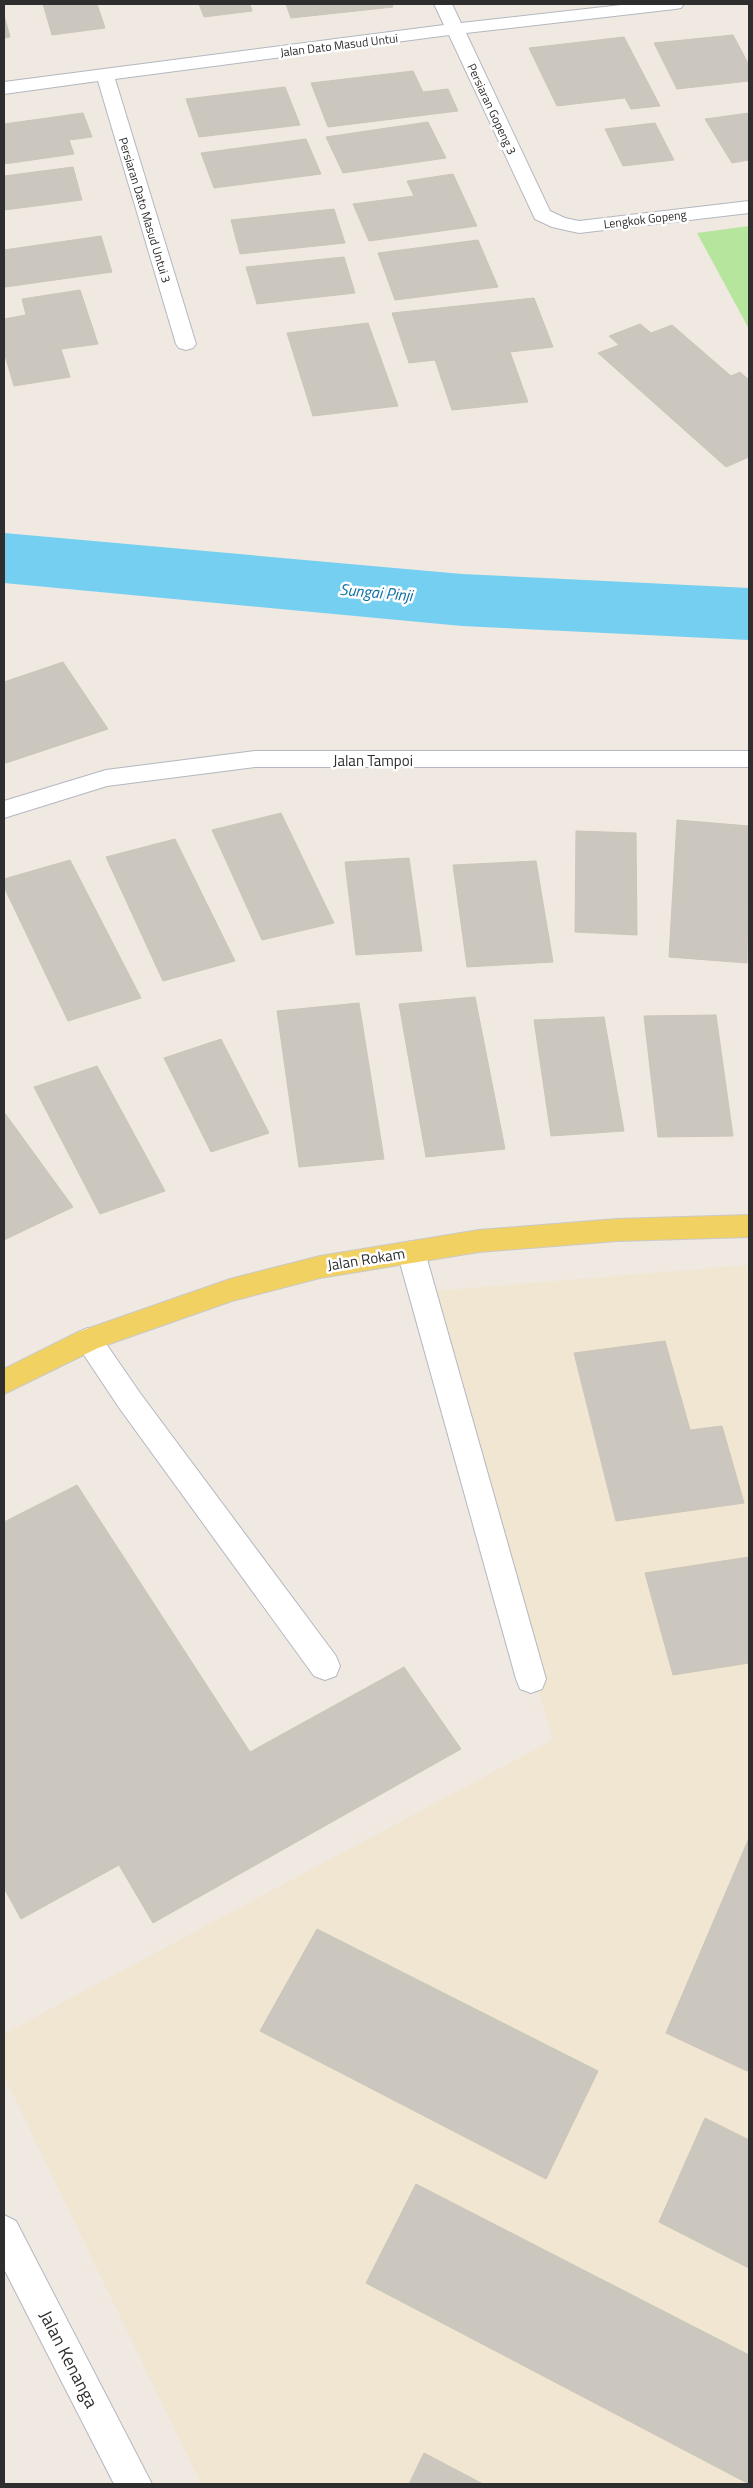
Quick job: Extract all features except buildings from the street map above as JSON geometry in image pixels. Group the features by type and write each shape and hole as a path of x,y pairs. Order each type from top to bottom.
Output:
{"main road":[{"name":"Jalan Rokam","path":"4,1382 88,1340 230,1290 320,1267 479,1241 607,1230 749,1226"}],"street":[{"name":"Persiaran Gopeng 3","path":"443,4 542,215"},
{"name":"Jalan Dato Masud Untui","path":"4,88 455,29 675,4"},
{"name":"Persiaran Dato Masud Untui 3","path":"105,75 186,344"},
{"name":"Lengkok Gopeng","path":"542,215 559,223 579,227 749,207"},
{"name":"Jalan Tampoi","path":"4,810 106,778 255,759 749,759"},
{"path":"412,1252 531,1679"},
{"path":"88,1340 130,1401 325,1666"},
{"name":"Jalan Kenanga","path":"4,2233 134,2484"}],"shaded area":[{"path":"749,1265 749,2484 201,2484 4,2076 4,2034 553,1740 422,1292"}],"green space":[{"path":"749,226 749,329 697,233"}],"waterway":[{"name":"Sungai Pinji","path":"4,558 462,600 749,614"}]}
